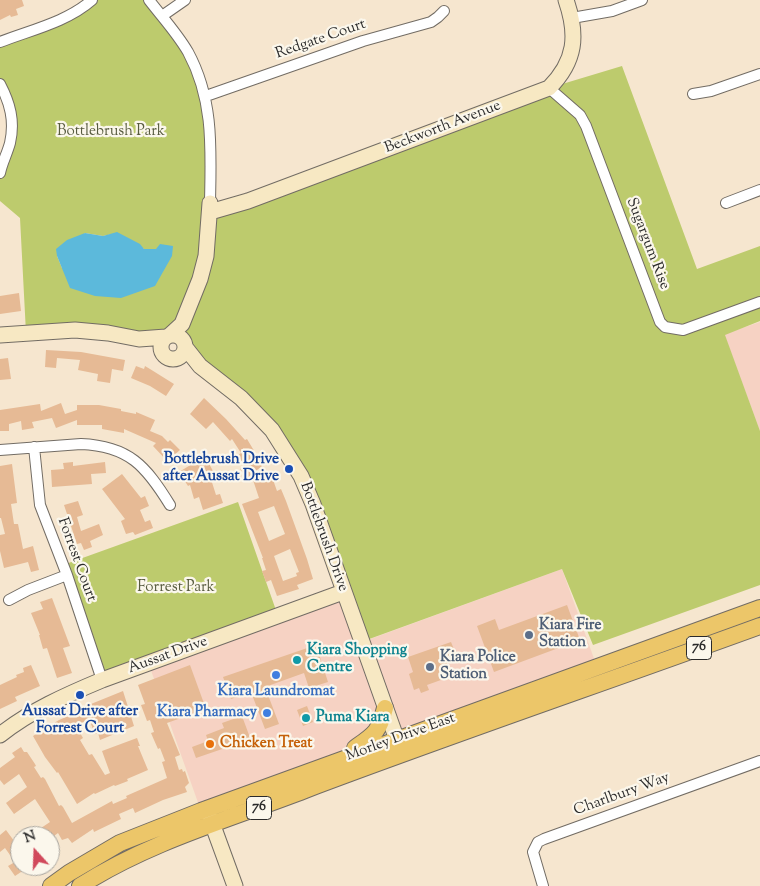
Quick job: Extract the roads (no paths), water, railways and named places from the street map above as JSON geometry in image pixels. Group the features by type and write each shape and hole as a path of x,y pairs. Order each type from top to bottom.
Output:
{"main road":[{"name":"Morley Drive East","path":"51,886 69,873 120,843 206,809 760,608"},
{"name":"Morley Drive East","path":"80,886 103,871 152,847 443,739 760,626"},
{"path":"592,669 602,678 614,679"},
{"path":"488,707 494,714 514,714"},
{"path":"352,755 356,748 379,728 385,708"}],"street":[{"path":"0,42 62,18 92,0"},
{"path":"149,0 187,51 196,69 206,96 211,155 210,207 206,256 200,279 173,345"},
{"path":"162,16 185,0"},
{"path":"549,88 557,81 572,50 574,34 572,18 566,0"},
{"path":"572,18 612,11 642,0"},
{"name":"Redgate Court","path":"206,96 363,41 431,22 444,11"},
{"path":"692,94 718,88 760,74"},
{"path":"0,84 11,110 12,124 10,144 0,173"},
{"name":"Beckworth Avenue","path":"210,207 248,201 549,88"},
{"name":"Sugargum Rise","path":"549,88 580,115 586,126 660,322 666,327 684,330 760,302"},
{"path":"726,203 760,190"},
{"name":"Bottlebrush Drive","path":"0,335 76,330 108,333 173,345 228,387 256,412 272,430 301,476 313,504 397,740"},
{"path":"0,450 88,444 119,451 137,461 147,471 170,505"},
{"name":"Forrest Court","path":"34,447 40,505 67,575 102,680"},
{"path":"9,600 28,590 67,575"},
{"name":"Aussat Drive","path":"0,735 26,717 69,693 343,592"},
{"path":"375,764 389,756 394,750 397,740 404,743 422,744 443,739"},
{"name":"Charlbury Way","path":"543,886 532,852 538,842 760,761"},
{"path":"206,809 236,886"}],"water":[{"path":"117,232 140,244 144,249 156,249 160,244 173,246 172,256 155,286 121,298 95,296 70,288 56,249 67,240 85,233 103,236"}],"place":[{"name":"Bottlebrush Drive after Aussat Drive","path":"289,469"},
{"name":"Kiara Fire Station","path":"529,635"},
{"name":"Kiara Shopping Centre","path":"297,660"},
{"name":"Kiara Police Station","path":"430,667"},
{"name":"Kiara Laundromat","path":"276,675"},
{"name":"Aussat Drive after Forrest Court","path":"80,695"},
{"name":"Kiara Pharmacy","path":"267,713"},
{"name":"Puma Kiara","path":"306,718"},
{"name":"Chicken Treat","path":"210,744"}],"park label":[{"name":"Bottlebrush Park","path":"111,132"},
{"name":"Forrest Park","path":"176,588"}]}
